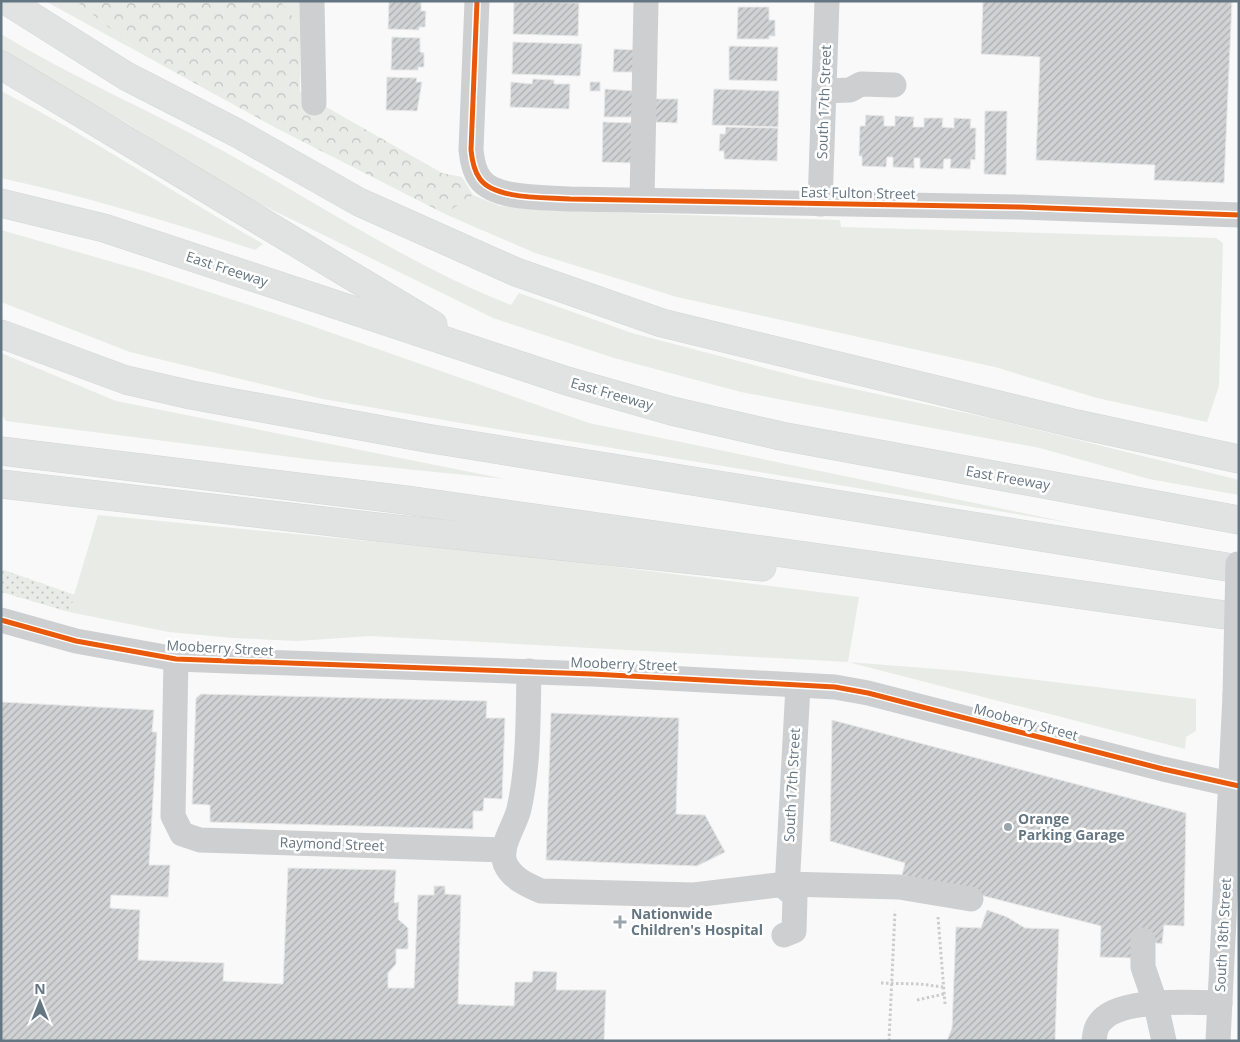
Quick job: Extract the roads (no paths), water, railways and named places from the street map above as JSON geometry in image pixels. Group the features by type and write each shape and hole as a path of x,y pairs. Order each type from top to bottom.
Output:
{"highway":[{"path":"7,1 126,76 237,133 359,202 516,272 662,323 1068,422 1239,459"},
{"path":"1,65 475,350"},
{"name":"East Freeway","path":"1,203 104,228 475,350 566,382 672,411 772,434 1239,520"},
{"path":"1,334 126,380 191,395 426,438 1239,569"},
{"path":"1,451 453,506 951,578 1239,617"},
{"path":"10,484 377,527 862,577 951,578"}],"street":[{"path":"312,1 314,103"},
{"name":"East Fulton Street","path":"477,1 471,150 474,165 481,181 500,192 522,196 642,200 1020,207 1239,215"},
{"path":"642,200 646,1"},
{"name":"South 17th Street","path":"820,204 827,1"},
{"path":"824,91 850,90 861,84 894,85"},
{"name":"South 18th Street","path":"1218,1041 1235,785 1235,695 1239,559"},
{"name":"Mooberry Street","path":"1,620 76,642 176,659 704,678 868,692 1162,769 1235,785"},
{"name":"Raymond Street","path":"176,659 173,816 182,834 200,840 504,850"},
{"path":"529,671 526,778 517,817 504,850 506,864 521,882 541,891 694,895 786,886 899,887 971,900"},
{"name":"South 17th Street","path":"786,886 798,686"},
{"path":"784,937 794,931 795,896 786,886"},
{"path":"1144,940 1143,967 1156,1005 1164,1041"},
{"path":"1094,1041 1096,1029 1103,1018 1115,1011 1131,1007 1156,1005 1220,1003"}],"place":[{"name":"Orange Parking Garage","path":"1008,827"},
{"name":"Nationwide Children's Hospital","path":"620,922"}]}
